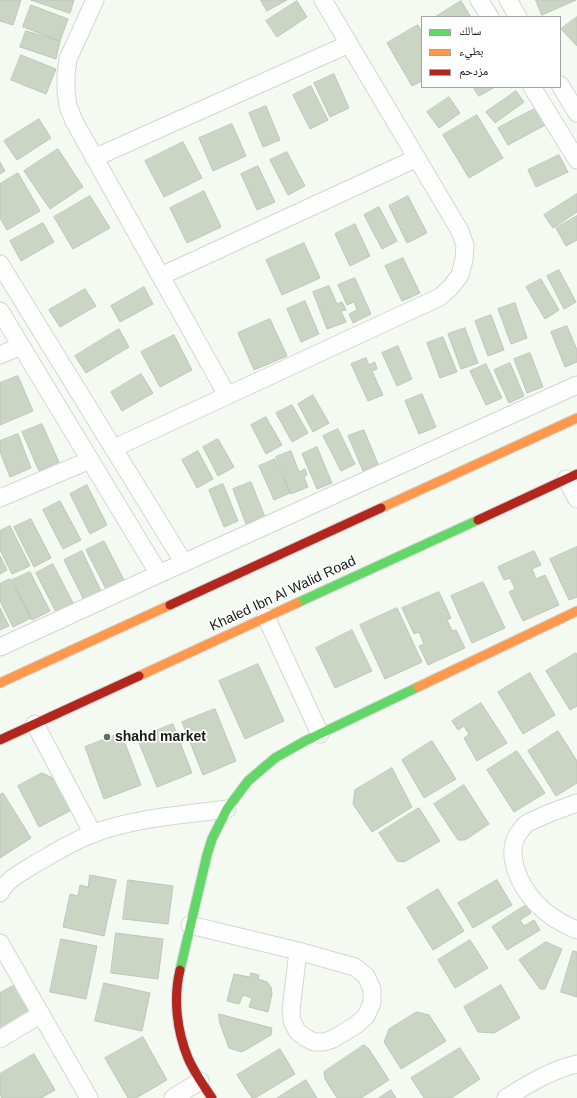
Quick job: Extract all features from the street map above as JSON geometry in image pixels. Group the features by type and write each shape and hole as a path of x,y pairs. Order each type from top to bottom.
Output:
{"street":[{"path":"95,0 68,59 66,75 68,106 74,121 94,158 227,395"},
{"path":"114,448 440,297 451,287 460,274 464,260 464,245 460,231 322,0"},
{"path":"479,0 489,16"},
{"path":"508,0 517,16"},
{"path":"94,158 349,44"},
{"path":"561,87 577,113"},
{"path":"533,88 577,160"},
{"path":"161,276 417,158"},
{"path":"0,264 184,563"},
{"path":"0,311 159,574"},
{"path":"0,355 21,346"},
{"path":"0,647 577,385"},
{"path":"0,683 577,418"},
{"path":"0,498 90,460"},
{"path":"572,477 577,499"},
{"name":"Khaled Ibn Al Walid Road","path":"0,737 34,724 572,477"},
{"path":"212,1098 200,1081 188,1058 180,1033 176,1007 177,981 207,855 212,839 227,808 248,781 275,758 305,741 577,611"},
{"path":"266,617 320,734"},
{"path":"34,724 93,834"},
{"path":"577,803 526,824 516,837 512,852 515,868 523,886 536,903 551,917 577,930"},
{"path":"0,893 2,888 15,876 70,843 93,834 131,822 227,808"},
{"path":"190,925 298,951 355,967 366,976 372,989 372,1003 366,1016 356,1025 333,1039 324,1042 314,1042 297,1031 292,1021 291,1010 298,951"},
{"path":"0,943 89,1098"},
{"path":"0,1039 41,1014"},
{"path":"506,1098 536,1079 570,1065 577,1064"},
{"path":"173,1098 200,1081"}],"building":[{"path":"0,0 21,0 13,25 0,21"},
{"path":"31,0 74,0 70,13"},
{"path":"261,0 287,0 267,11"},
{"path":"536,0 576,0 542,15"},
{"path":"297,1 307,17 277,37 266,21"},
{"path":"461,1 470,16 437,16"},
{"path":"31,5 68,19 60,41 23,27"},
{"path":"577,17 577,46 561,29"},
{"path":"418,25 421,30 421,82 412,86 387,43"},
{"path":"26,31 60,41 56,59 20,47"},
{"path":"21,55 56,69 46,94 11,80"},
{"path":"334,74 349,108 330,117 314,83"},
{"path":"311,86 328,120 310,129 293,95"},
{"path":"474,88 493,88 479,96"},
{"path":"516,91 524,102 495,123 486,112"},
{"path":"449,97 460,113 439,128 427,112"},
{"path":"266,106 280,140 263,147 249,113"},
{"path":"540,106 549,123 508,145 498,128"},
{"path":"477,115 503,158 469,178 443,135"},
{"path":"39,119 51,138 17,160 4,141"},
{"path":"232,124 246,156 213,171 199,138"},
{"path":"183,142 202,178 164,197 145,161"},
{"path":"58,149 83,187 50,209 24,171"},
{"path":"287,152 305,186 288,195 270,160"},
{"path":"559,155 568,172 536,187 528,170"},
{"path":"0,162 5,171 0,174"},
{"path":"258,166 275,202 257,210 241,174"},
{"path":"18,173 40,211 7,230 0,218 0,184"},
{"path":"204,191 221,227 187,243 170,208"},
{"path":"577,194 577,212 553,228 544,215"},
{"path":"90,196 110,228 73,249 54,217"},
{"path":"408,196 427,233 407,243 389,206"},
{"path":"379,207 397,241 382,249 364,215"},
{"path":"577,216 577,240 566,246 556,228"},
{"path":"43,223 54,242 21,261 10,241"},
{"path":"355,224 370,256 350,266 335,234"},
{"path":"304,243 320,278 282,295 266,260"},
{"path":"403,258 420,293 402,301 385,266"},
{"path":"559,270 576,302 564,309 547,276"},
{"path":"355,278 371,314 353,323 349,314 357,310 354,302 347,305 338,285"},
{"path":"541,279 559,310 545,319 526,287"},
{"path":"329,286 337,304 342,302 346,310 341,311 346,322 327,329 313,292"},
{"path":"144,287 153,304 120,322 111,306"},
{"path":"85,289 96,306 60,327 49,310"},
{"path":"305,301 319,334 301,342 287,309"},
{"path":"515,303 527,338 511,344 498,309"},
{"path":"491,315 504,350 488,356 475,321"},
{"path":"270,319 287,356 254,370 238,333"},
{"path":"567,326 577,350 577,362 565,367 551,332"},
{"path":"465,328 478,363 461,369 448,334"},
{"path":"119,329 129,347 86,373 75,356"},
{"path":"174,335 192,370 160,387 141,352"},
{"path":"443,337 457,372 440,378 427,343"},
{"path":"398,346 412,379 397,386 382,353"},
{"path":"530,353 543,387 527,393 514,359"},
{"path":"366,358 369,365 375,362 377,369 372,371 383,395 368,401 351,364"},
{"path":"510,363 524,396 509,403 494,370"},
{"path":"486,364 502,398 486,405 470,371"},
{"path":"141,374 153,393 122,411 111,392"},
{"path":"18,376 33,411 0,425 0,383"},
{"path":"422,394 436,427 419,434 405,401"},
{"path":"313,395 329,423 313,432 298,404"},
{"path":"292,405 308,433 292,442 276,413"},
{"path":"266,417 282,445 266,454 251,425"},
{"path":"42,424 59,462 39,471 22,432"},
{"path":"338,429 355,464 341,471 323,436"},
{"path":"364,430 378,464 363,471 348,436"},
{"path":"18,434 31,468 10,477 0,452 0,441"},
{"path":"218,439 234,467 218,476 203,447"},
{"path":"317,447 332,483 317,489 302,454"},
{"path":"198,451 213,479 197,488 182,460"},
{"path":"291,451 299,472 305,469 307,475 304,477 308,487 291,494 276,457"},
{"path":"275,459 290,493 274,500 259,466"},
{"path":"251,482 265,517 246,524 233,489"},
{"path":"223,484 238,521 224,527 209,490"},
{"path":"87,485 107,525 90,534 70,494"},
{"path":"60,501 81,540 63,549 43,510"},
{"path":"31,519 51,558 34,567 14,527"},
{"path":"10,526 30,566 12,574 0,550 0,531"},
{"path":"104,541 124,580 106,589 86,550"},
{"path":"577,547 577,597 569,600 550,559"},
{"path":"82,551 101,591 84,600 64,560"},
{"path":"534,551 541,565 532,569 536,579 545,575 559,605 523,621 509,592 515,589 510,578 504,580 498,567"},
{"path":"0,556 7,570 0,574"},
{"path":"53,564 73,603 56,612 36,573"},
{"path":"30,572 50,611 32,620 12,580"},
{"path":"10,579 31,618 13,627 0,601 0,584"},
{"path":"483,582 505,628 472,643 451,596"},
{"path":"439,592 451,618 447,620 452,631 456,630 465,648 428,665 419,646 424,644 419,632 414,634 402,608"},
{"path":"0,608 9,626 0,630"},
{"path":"397,608 422,662 385,679 360,625"},
{"path":"352,630 372,671 335,688 316,648"},
{"path":"576,653 577,706 570,710 546,671"},
{"path":"258,664 284,721 245,739 219,681"},
{"path":"530,673 555,715 523,734 498,692"},
{"path":"481,703 507,743 477,761 464,738 469,734 464,726 458,730 452,721"},
{"path":"215,709 236,761 203,775 182,722"},
{"path":"173,724 192,773 157,787 137,738"},
{"path":"558,731 577,761 577,783 556,796 528,751"},
{"path":"121,733 141,785 104,799 85,747"},
{"path":"432,741 456,779 424,798 402,760"},
{"path":"517,751 545,793 514,812 487,770"},
{"path":"392,768 412,807 372,832 353,804 355,790"},
{"path":"42,773 57,780 68,800 70,811 39,827 18,786"},
{"path":"464,785 489,824 465,840 458,840 434,804"},
{"path":"3,793 31,838 0,858 0,795"},
{"path":"419,808 440,841 404,862 397,861 379,833"},
{"path":"90,875 116,880 104,936 63,927 70,894 78,896 80,885 88,887"},
{"path":"128,880 173,886 168,924 123,919"},
{"path":"497,880 512,905 473,928 458,903"},
{"path":"438,889 464,931 433,950 407,908"},
{"path":"526,905 531,913 520,920 524,926 534,920 540,930 507,950 492,927"},
{"path":"116,933 163,939 158,979 111,973"},
{"path":"61,939 97,946 86,999 50,992"},
{"path":"470,940 488,968 455,988 438,960"},
{"path":"546,942 562,949 545,989 540,989 519,960"},
{"path":"573,951 577,952 577,997 561,992"},
{"path":"251,973 259,975 258,979 267,982 271,987 272,994 268,1012 249,1007 252,998 243,995 239,1004 227,1001 234,974 250,977"},
{"path":"104,983 150,993 142,1031 95,1021"},
{"path":"15,985 32,1018 0,1034 0,993"},
{"path":"501,985 520,1018 494,1033 478,1032 464,1007"},
{"path":"417,1012 429,1015 446,1041 401,1069 384,1042 389,1029"},
{"path":"219,1014 272,1028 271,1035 242,1052 229,1048 220,1024"},
{"path":"143,1037 167,1080 136,1098 128,1098 105,1058"},
{"path":"364,1045 369,1049 389,1080 361,1098 337,1098 325,1079 324,1072"},
{"path":"460,1048 480,1079 451,1098 424,1098 411,1078"},
{"path":"280,1049 295,1074 255,1098 252,1098 237,1075"},
{"path":"34,1054 55,1090 41,1098 2,1098 0,1095 0,1074"},
{"path":"306,1080 317,1098 277,1098"},
{"path":"391,1090 396,1098 379,1098"}],"traffic: fast":[{"path":"297,603 478,520"},
{"path":"180,970 212,839 227,809 248,781 275,758 305,741 418,687"}],"traffic: slow":[{"path":"381,508 577,418"},
{"path":"139,676 297,603"},
{"path":"0,683 170,605"},
{"path":"418,687 577,611"}],"traffic: jam":[{"path":"478,520 577,474"},
{"path":"170,605 381,508"},
{"path":"0,740 139,676"},
{"path":"180,970 177,992 177,1015 181,1037 190,1063 212,1098"}],"place":[{"name":"shahd market","path":"107,737"}]}
